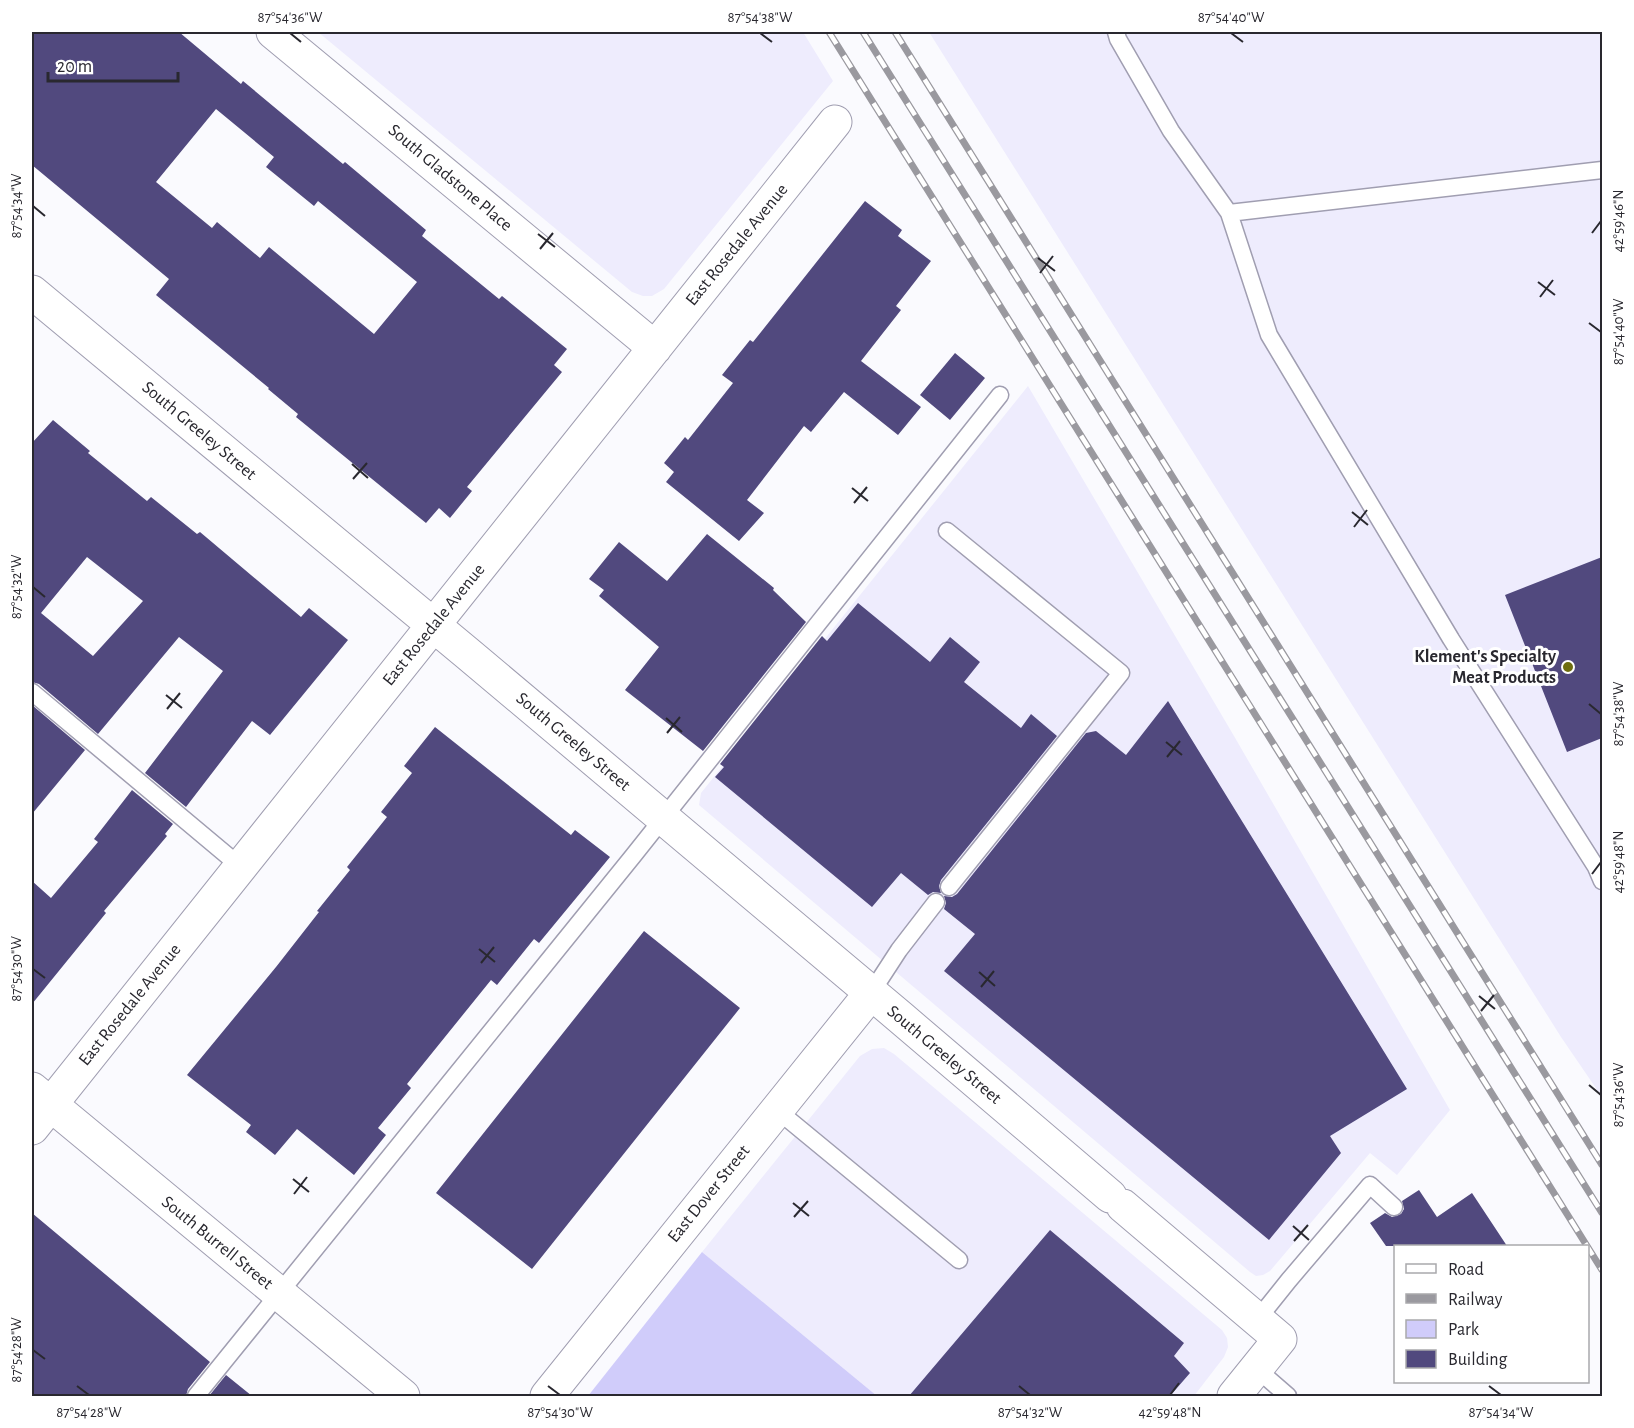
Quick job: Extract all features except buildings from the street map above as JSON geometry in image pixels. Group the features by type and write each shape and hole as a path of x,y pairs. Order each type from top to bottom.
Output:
{"street":[{"name":"South Gladstone Place","path":"273,32 655,348"},
{"name":"East Rosedale Avenue","path":"38,1107 241,867 835,122"},
{"name":"South Greeley Street","path":"32,292 663,818 1268,1330"},
{"name":"East Dover Street","path":"547,1396 871,993"},
{"name":"South Burrell Street","path":"38,1107 280,1294 403,1396"},
{"path":"1234,1396 1257,1369 1268,1330"}],"lane":[{"path":"1116,32 1171,131 1229,213 1269,335 1450,639 1596,867 1602,881"},
{"path":"1229,213 1602,170"},
{"path":"196,1396 663,818 1000,394"},
{"path":"947,531 1121,673 949,886"},
{"path":"32,692 241,867"},
{"path":"871,993 899,950 936,902"},
{"path":"777,1110 959,1260"},
{"path":"1268,1330 1289,1280 1370,1185 1394,1207"},
{"path":"1257,1369 1288,1396"}],"shaded area":[{"path":"318,32 803,32 833,81 664,289 652,296 643,296 632,292"},
{"path":"929,32 1602,32 1602,1097 1561,1037"},
{"path":"1028,386 1450,1110 1397,1175 1370,1153 1270,1271 1263,1275 1256,1276 1250,1272 699,805 701,793"},
{"path":"884,1048 1222,1330 1227,1338 1228,1347 1224,1357 1194,1396 877,1396 702,1252 860,1056 872,1049"}],"green space":[{"path":"702,1252 877,1396 588,1396"}],"railway":[{"path":"829,32 1586,1245"},
{"path":"863,32 1602,1213"},
{"path":"895,32 1602,1165"},
{"path":"1589,1249 1602,1270"}],"place":[{"name":"Klement's Specialty Meat Products","path":"1568,667"}]}
